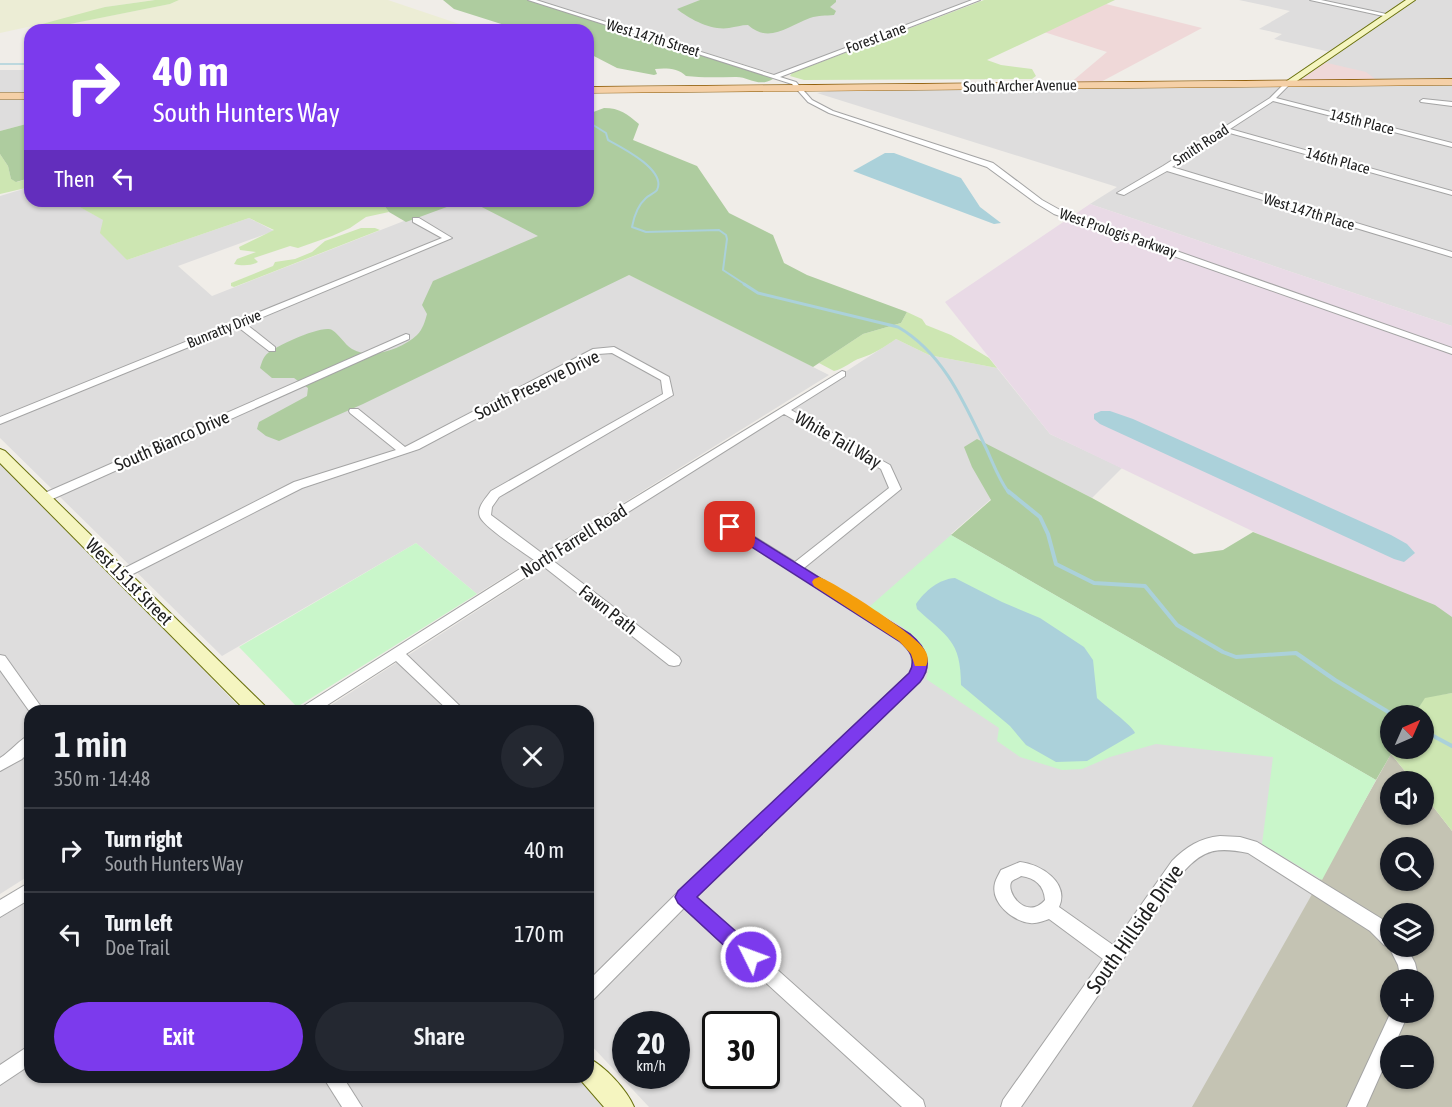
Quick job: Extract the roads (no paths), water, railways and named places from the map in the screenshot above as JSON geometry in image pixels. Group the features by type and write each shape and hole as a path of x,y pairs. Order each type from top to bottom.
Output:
{"main road":[{"name":"South Archer Avenue","path":"594,90 1452,82"},
{"path":"0,96 24,96"}],"street":[{"name":"West 147th Street","path":"531,0 776,76 800,88"},
{"name":"Forest Lane","path":"776,76 977,0"},
{"path":"1313,0 1388,15"},
{"name":"Smith Road","path":"1121,193 1166,168 1272,99 1288,83 1411,0"},
{"path":"1300,75 1322,83"},
{"path":"1256,84 1271,87 1279,93"},
{"name":"West Prologis Parkway","path":"800,88 810,101 831,112 990,165 1011,178 1038,203 1057,212 1452,351"},
{"name":"145th Place","path":"1272,99 1452,145"},
{"path":"1423,101 1452,104"},
{"name":"146th Place","path":"1225,130 1452,192"},
{"name":"West 147th Place","path":"1166,168 1452,255"},
{"name":"Bunratty Drive","path":"0,422 448,238 416,220"},
{"path":"239,323 272,349"},
{"name":"South Bianco Drive","path":"44,498 406,337"},
{"name":"South Preserve Drive","path":"121,575 298,485 404,451 596,351 614,350 666,379 668,395 495,494 486,507 485,516 543,560"},
{"name":"North Farrell Road","path":"316,705 543,560 842,374"},
{"name":"White Tail Way","path":"784,410 886,467 895,489 796,568"},
{"path":"354,411 404,451"},
{"name":"West 151st Street","path":"0,453 252,705"},
{"path":"594,987 684,897 919,672 921,660 915,646 905,638 730,527"},
{"name":"Fawn Path","path":"543,560 674,661"},
{"path":"397,654 452,705"},
{"path":"0,660 33,705"},
{"path":"0,765 17,755 24,747"},
{"name":"South Hillside Drive","path":"1010,1107 1178,866 1195,849 1216,843 1231,842 1251,847 1269,856 1380,930"},
{"path":"0,909 24,894"},
{"path":"684,897 916,1107"},
{"path":"1049,909 1114,956"},
{"path":"1356,1107 1395,1023"},
{"path":"0,1076 24,1058"},
{"path":"594,1078 621,1107"},
{"path":"336,1083 353,1107"}],"water":[{"path":"885,153 894,153 961,178 980,207 1001,223 994,224 853,171"},
{"path":"1110,411 1133,419 1391,535 1407,544 1415,553 1404,562 1394,559 1100,424 1094,419 1094,414"},
{"path":"955,578 1040,618 1084,647 1093,660 1097,698 1135,733 1087,761 1056,762 1026,745 1010,726 961,685 955,649 944,633 917,609 916,604 928,590 938,583"}],"waterway":[{"path":"0,64 24,64"},
{"path":"594,126 606,133 608,140 649,167 658,182 657,190 640,204 632,227 646,232 719,230 726,235 727,239 723,270 746,285"},
{"path":"744,284 758,293 898,327 914,338 928,350 951,380 1009,493"},
{"path":"1008,491 1040,517 1048,534 1056,564 1094,583 1145,586 1177,625 1223,652 1236,657 1296,653 1380,707"},
{"path":"1434,736 1452,746"}]}
